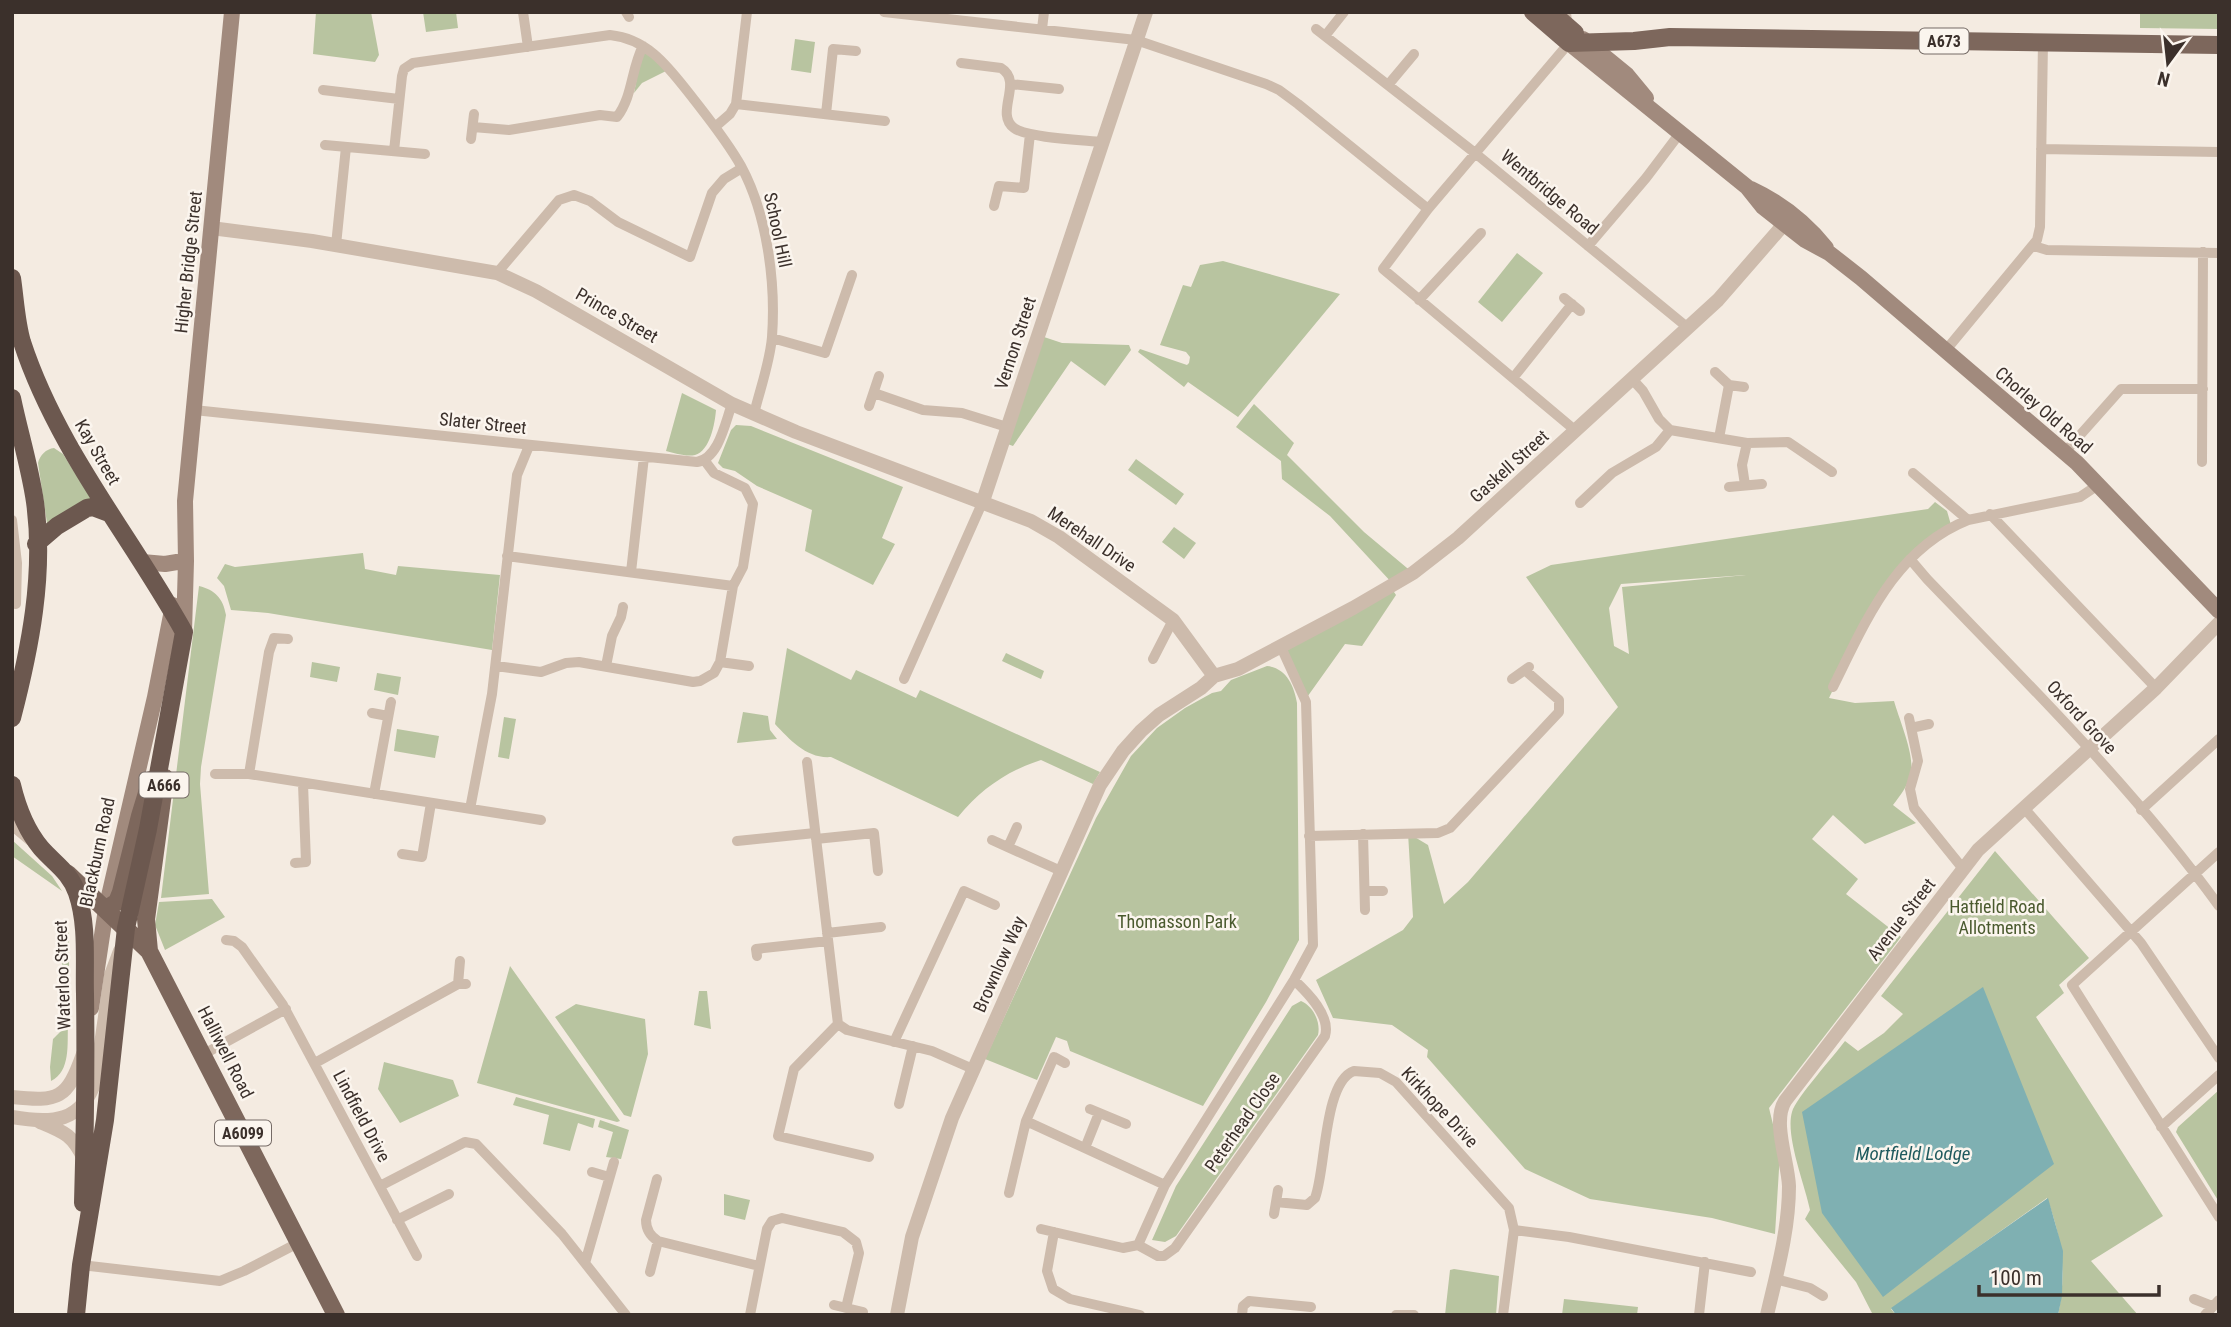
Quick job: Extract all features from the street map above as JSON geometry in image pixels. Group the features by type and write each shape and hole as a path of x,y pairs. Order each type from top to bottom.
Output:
{"highway":[{"name":"Kay Street","path":"12,278 21,339 37,381 71,450 184,632"},
{"path":"12,398 35,504 36,544 36,585 31,637 12,718"},
{"path":"36,544 57,526 87,508 93,507 108,513"},
{"name":"Blackburn Road","path":"76,1315 105,1120 125,934 144,850 184,632"},
{"name":"A666","path":"12,785 23,818 40,847 61,866"},
{"name":"Waterloo Street","path":"61,866 74,884 81,909 84,932 85,1046"},
{"name":"Blackburn Road","path":"82,1262 85,1046"}],"main road":[{"name":"Higher Bridge Street","path":"173,612 232,12"},
{"path":"1533,12 1572,29"},
{"path":"1551,12 1572,29"},
{"name":"A673","path":"1572,29 1634,41 1670,37 2219,45"},
{"name":"Chorley Old Road","path":"1572,29 1613,81 1661,116 1747,187 1780,205 1812,231 1829,253"},
{"name":"Chorley Old Road","path":"1747,187 1785,228 1829,253 2065,453 2219,611"},
{"name":"Higher Bridge Street","path":"184,516 187,552 184,632"},
{"path":"142,562 177,562"},
{"name":"Blackburn Road","path":"85,1046 106,909 173,612"},
{"name":"A666","path":"149,951 146,919 148,895 181,651"},
{"name":"A666","path":"106,909 114,906 121,892 140,816 162,747"},
{"name":"A666","path":"61,866 106,909 125,934"},
{"name":"Halliwell Road","path":"125,934 149,951 204,1054 298,1243 329,1312"}],"street":[{"path":"523,12 528,47"},
{"path":"715,127 730,114 736,104 747,12"},
{"path":"887,12 1136,40 1279,90 1428,209"},
{"path":"1042,29 1044,12"},
{"name":"Vernon Street","path":"904,679 983,501 1146,12"},
{"name":"Wentbridge Road","path":"1344,12 1320,32 1475,153 1687,327"},
{"path":"1572,29 1383,269 1576,431"},
{"path":"394,151 404,69 413,63 610,35 629,39 643,46 634,65 624,108 617,117 600,115 509,130 473,127"},
{"path":"1946,350 2034,246 2040,227 2043,42"},
{"name":"School Hill","path":"643,46 666,64 715,127 742,168 755,197 768,251 772,338 754,414"},
{"path":"826,114 833,49 856,51"},
{"path":"1388,85 1414,54"},
{"path":"961,63 1001,68 1010,76 1007,116 1016,129 1030,134 1102,142"},
{"path":"1011,84 1059,89"},
{"path":"323,90 399,99"},
{"path":"736,104 885,121"},
{"path":"471,139 474,114"},
{"path":"1588,246 1646,178 1680,132"},
{"path":"995,206 999,186 1024,188 1030,134"},
{"path":"325,145 425,154"},
{"path":"336,245 346,147"},
{"path":"2041,149 2219,152"},
{"path":"497,273 559,200 567,196 584,197 618,222 690,257 712,193 724,179 742,168"},
{"path":"1780,205 1785,228 1812,231"},
{"name":"Prince Street","path":"211,228 336,245 497,273 536,290 754,414 983,501"},
{"name":"Gaskell Street","path":"1214,676 1238,669 1281,647 1353,608 1436,557 1718,300 1785,228"},
{"path":"1419,300 1477,240"},
{"path":"2034,246 2047,250 2219,253"},
{"path":"2202,462 2203,252"},
{"path":"772,338 825,353 852,275"},
{"path":"1513,378 1572,304"},
{"path":"1715,372 1729,384 1744,387"},
{"path":"869,406 879,376"},
{"path":"1632,380 1643,391 1659,419 1670,430 1747,443 1788,442 1832,472"},
{"path":"1719,438 1729,384"},
{"path":"2065,453 2121,388 2203,389"},
{"path":"874,393 923,410 962,413 1007,427"},
{"path":"496,666 537,672 572,662 693,682 701,681 714,673 720,662 733,586 743,567 753,504 745,488 714,473 705,461 716,447 733,404"},
{"name":"Slater Street","path":"194,410 529,446 705,461"},
{"path":"1580,503 1612,473 1656,447 1670,430"},
{"path":"1745,485 1742,464 1747,443"},
{"path":"470,809 496,666 517,475 529,446"},
{"path":"631,572 644,457"},
{"path":"1808,470 1815,460"},
{"path":"1913,473 1931,481 1968,520"},
{"path":"1729,487 1762,484"},
{"path":"1833,687 1876,602 1910,559 1938,535 1968,520 1990,514 2080,497 2098,485"},
{"path":"1598,486 1608,497"},
{"name":"Merehall Drive","path":"983,501 1031,521 1059,537 1173,620 1214,676"},
{"path":"1990,514 2156,688"},
{"path":"12,520 16,604"},
{"path":"507,556 733,586"},
{"name":"Oxford Grove","path":"1910,559 2090,749 2196,874 2219,906"},
{"path":"606,666 612,636 623,607"},
{"path":"1153,659 1173,620"},
{"name":"Avenue Street","path":"1767,1315 1784,1240 1789,1188 1779,1118 1781,1107 1991,836 2156,688 2219,623"},
{"path":"248,774 269,652 274,638 288,639"},
{"path":"1148,639 1159,647"},
{"path":"1041,1228 1123,1248 1138,1245 1165,1185 1310,953 1314,937 1306,702 1281,647"},
{"path":"720,662 749,666"},
{"path":"1309,836 1442,832 1450,828 1559,712 1559,700 1527,669 1512,679"},
{"name":"Brownlow Way","path":"897,1315 918,1217 952,1118 1100,785 1123,751 1159,715 1201,688 1214,676"},
{"path":"374,794 391,702"},
{"path":"372,713 388,716"},
{"path":"1929,724 1910,723 1918,761 1910,789 1914,808 1964,870"},
{"path":"2141,810 2219,738"},
{"path":"807,762 838,1024 847,1030 932,1051 973,1069"},
{"path":"215,774 248,774 541,820"},
{"path":"295,863 306,862 303,784"},
{"path":"401,854 422,857 431,803"},
{"path":"2024,808 2132,933 2219,1058"},
{"path":"12,823 40,847"},
{"path":"1008,846 1017,827"},
{"path":"737,841 874,833 878,871"},
{"path":"1423,833 1428,845"},
{"path":"1363,834 1365,910"},
{"path":"992,840 1061,871"},
{"path":"2219,852 2072,985 2219,1217"},
{"path":"894,1042 964,891 995,905"},
{"path":"1365,891 1383,891"},
{"path":"757,956 756,948 876,928 872,942"},
{"name":"Blackburn Road","path":"84,1104 96,1079 111,975 125,934"},
{"name":"Lindfield Drive","path":"226,940 234,941 242,947 286,1009 380,1186 465,1142 471,1142 494,1162 566,1238 626,1315"},
{"path":"315,1063 462,984 460,961"},
{"name":"Peterhead Close","path":"1138,1245 1158,1256 1164,1256 1175,1248 1325,1036 1325,1021 1307,992 1294,980"},
{"path":"204,1054 286,1009"},
{"path":"838,1024 794,1069 778,1136 869,1157"},
{"path":"12,1097 48,1100 61,1094 75,1077 85,1046"},
{"path":"899,1104 913,1046"},
{"path":"1009,1193 1026,1121 1054,1057 1065,1063"},
{"name":"Kirkhope Drive","path":"1276,1202 1307,1205 1315,1198 1326,1132 1338,1088 1348,1073 1361,1070 1387,1075 1396,1082 1509,1208 1514,1230"},
{"path":"2161,1127 2219,1075"},
{"path":"12,1117 40,1121 65,1117 84,1104"},
{"path":"1085,1148 1095,1111 1126,1124"},
{"path":"40,1121 72,1138 84,1160"},
{"path":"1026,1121 1165,1185"},
{"path":"585,1263 614,1162"},
{"path":"592,1172 609,1177"},
{"path":"657,1179 646,1226 658,1241 759,1266"},
{"path":"380,1186 417,1256"},
{"path":"1275,1214 1278,1190"},
{"path":"397,1220 449,1195"},
{"path":"751,1315 767,1229 777,1219 849,1235 856,1242 859,1250 846,1308"},
{"path":"1503,1315 1514,1230 1569,1237 1751,1272"},
{"path":"1054,1232 1046,1271 1053,1289 1064,1298 1135,1314"},
{"path":"566,1238 585,1239 593,1235"},
{"path":"650,1272 658,1241"},
{"path":"82,1262 220,1281 298,1243"},
{"path":"1699,1315 1705,1262"},
{"path":"1775,1279 1810,1288 1823,1296"},
{"path":"2194,1299 2212,1307"},
{"path":"1241,1315 1243,1306 1249,1301 1311,1307"},
{"path":"834,1305 863,1312"},
{"path":"1396,1315 1414,1315"}],"green space":[{"path":"316,12 371,12 379,55 375,62 313,54"},
{"path":"423,12 456,12 458,28 426,32"},
{"path":"2140,12 2219,12 2219,29 2140,28"},
{"path":"795,39 815,42 811,73 791,70"},
{"path":"643,46 670,69 642,83 634,93"},
{"path":"1517,253 1543,273 1502,322 1478,302"},
{"path":"1223,261 1340,294 1238,417 1188,382 1184,387 1138,352 1140,349 1187,365 1189,363 1190,357 1186,352 1160,345 1183,285 1191,287 1200,265"},
{"path":"1038,335 1062,343 1129,345 1131,350 1105,386 1071,361 1013,446 1002,442"},
{"path":"682,393 716,410 708,442 695,455 666,451"},
{"path":"1254,404 1294,443 1287,455 1364,532 1413,573 1393,584 1330,516 1282,479 1281,461 1236,427"},
{"path":"736,425 751,426 903,487 882,538 895,544 873,585 805,551 812,510 757,486 718,463 731,430"},
{"path":"54,448 63,454 92,500 51,524 47,523 38,463 44,453"},
{"path":"1136,459 1184,494 1176,505 1128,470"},
{"path":"1935,502 1947,511 1951,525 1908,557 1874,605 1829,698 1855,703 1894,701 1908,746 1911,771 1909,780 1893,805 1916,823 1865,844 1833,815 1812,839 1858,879 1846,894 1901,937 1769,1108 1780,1153 1775,1234 1712,1218 1590,1199 1525,1169 1427,1057 1428,1050 1392,1025 1333,1018 1316,980 1403,930 1413,917 1408,833 1428,845 1444,904 1468,882 1618,707 1526,577 1551,565 1928,509","holes":["1746,575 1622,587 1629,654 1614,646 1609,608 1621,584"]},
{"path":"1174,527 1196,543 1184,559 1162,542"},
{"path":"363,553 365,569 396,575 398,566 500,575 492,650 268,613 231,610 224,586 217,578 225,564 235,567"},
{"path":"199,586 217,596 226,615 201,767 209,894 161,898"},
{"path":"1390,586 1396,595 1362,646 1345,644 1305,700 1281,647"},
{"path":"787,648 851,680 856,670 916,698 920,690 1100,772 1093,784 1041,760 995,782 958,817 831,757 807,752 787,736 775,724"},
{"path":"1006,653 1044,671 1041,679 1002,661"},
{"path":"312,662 340,667 337,682 310,677"},
{"name":"Thomasson Park","path":"1267,666 1274,667 1288,678 1297,703 1299,940 1266,1002 1203,1106 1070,1051 1067,1041 1056,1037 1037,1080 985,1059 1096,818 1131,756 1157,728 1185,708 1221,691 1231,680"},
{"path":"377,673 401,677 398,695 374,690"},
{"path":"743,712 768,716 770,730 777,739 737,743"},
{"path":"504,717 516,719 509,759 498,757"},
{"path":"397,729 439,736 435,758 394,751"},
{"path":"12,840 52,876 62,891 12,856"},
{"name":"Hatfield Road Allotments","path":"1995,851 2089,958 2059,985 2064,993 2036,1017 2163,1216 2091,1261 2138,1315 2058,1315 2062,1256 2047,1198 1891,1309 1896,1315 1873,1315 1856,1282 1805,1219 1810,1210 1791,1134 1792,1112 1795,1106 1845,1041 1858,1051 1884,1033 1903,1014 1881,996"},
{"path":"212,899 225,917 165,950 155,925 159,902"},
{"path":"69,931 69,996 65,991 62,963 57,951 64,933"},
{"path":"510,966 620,1121 477,1083"},
{"path":"699,991 707,991 711,1029 694,1025"},
{"path":"1301,1001 1315,1015 1318,1035 1176,1236 1165,1242 1152,1240 1176,1186 1292,1006"},
{"path":"576,1004 645,1019 648,1054 631,1117 624,1115 555,1017"},
{"path":"68,1024 65,1064 62,1071 51,1081 53,1039"},
{"path":"384,1062 453,1080 459,1096 400,1123 378,1089"},
{"path":"2219,1090 2219,1202 2176,1132 2178,1127"},
{"path":"516,1097 595,1119 593,1128 578,1123 570,1151 543,1144 549,1115 513,1105"},
{"path":"600,1120 629,1130 621,1159 606,1157 613,1132 598,1127"},
{"path":"724,1194 750,1200 745,1220 724,1215"},
{"path":"1450,1270 1499,1276 1496,1315 1445,1315"},
{"path":"1564,1299 1638,1307 1637,1315 1562,1315"}],"water":[{"name":"Mortfield Lodge","path":"1983,987 2054,1164 1883,1297 1822,1213 1802,1112"},
{"path":"2048,1198 2063,1251 2062,1296 2058,1315 1896,1315 1891,1308"}]}
